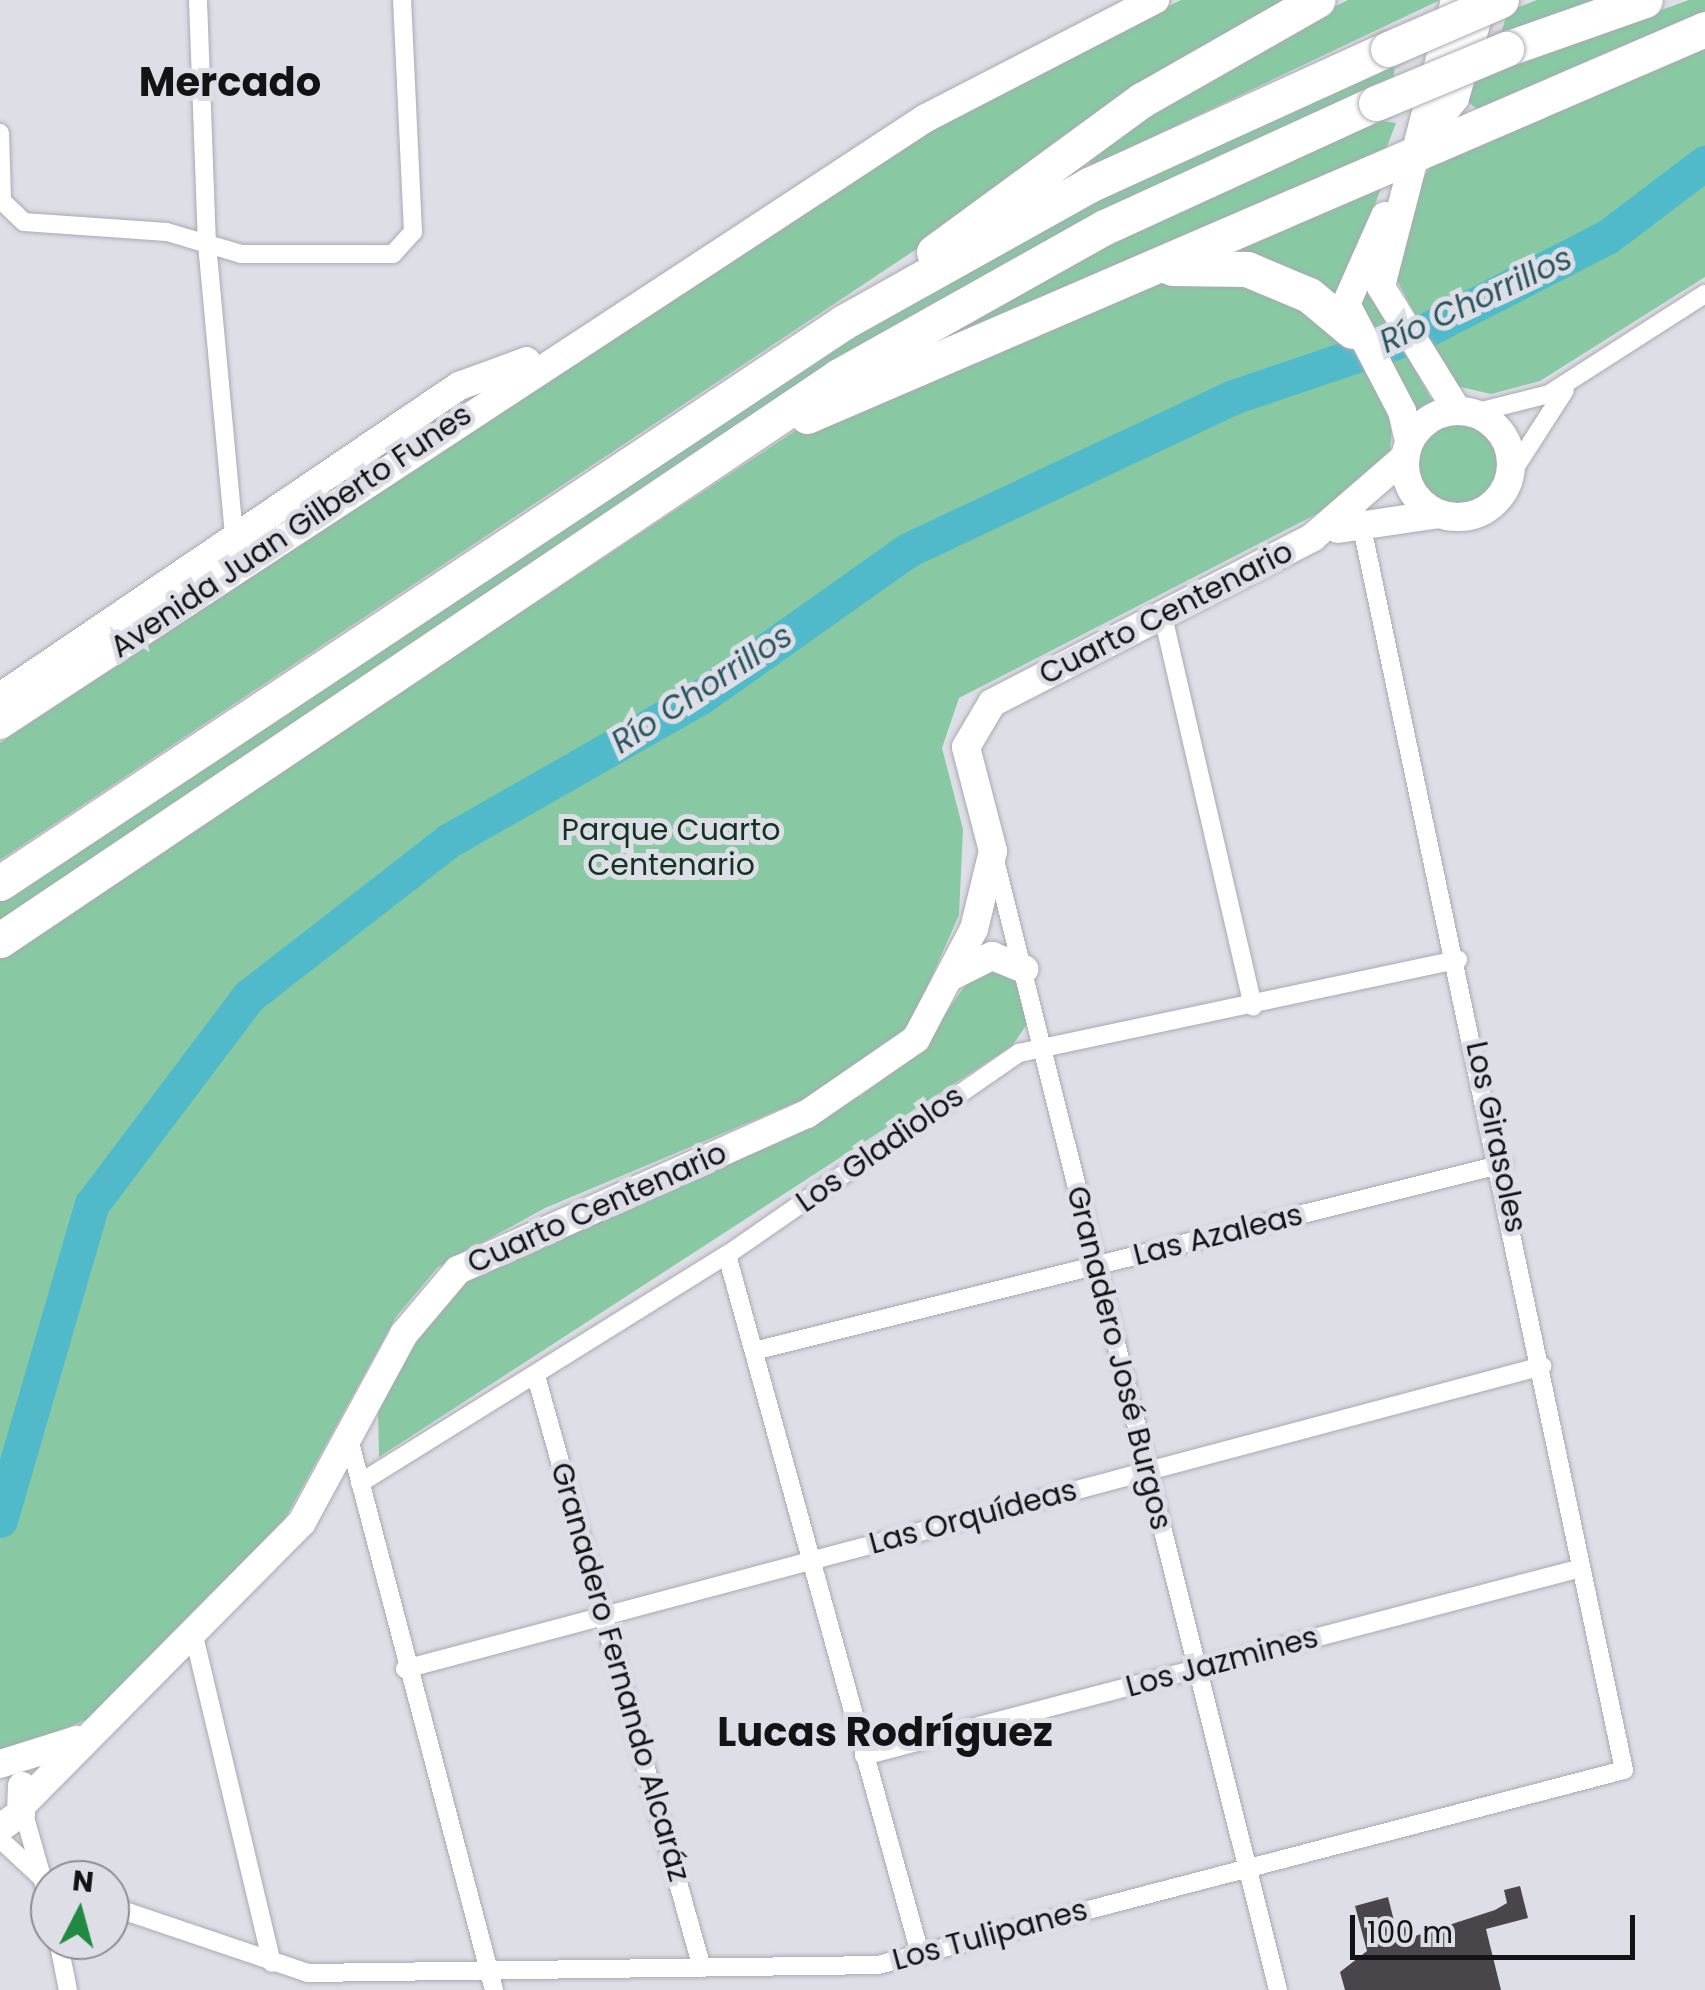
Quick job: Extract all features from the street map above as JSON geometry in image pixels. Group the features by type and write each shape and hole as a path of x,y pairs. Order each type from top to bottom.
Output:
{"highway":[{"path":"0,883 844,322 1128,110 1317,0"},
{"path":"844,322 1090,184 1501,0"},
{"path":"0,940 727,450 964,300 1258,150 1506,49 1645,0"},
{"path":"727,450 1146,273 1418,146 1532,110 1705,29"},
{"path":"1146,273 1199,263 1247,269 1309,295 1352,331"}],"main road":[{"name":"Avenida Juan Gilberto Funes","path":"0,697 584,340 926,118 1155,0"},
{"path":"1401,188 1381,287 1396,323 1436,389 1503,435 1509,477 1479,512 1440,514 1410,488 1402,411 1352,331 1353,280 1401,188 1418,146 1455,0"},
{"path":"1418,146 1456,98 1483,0"},
{"path":"1407,450 1428,419 1466,412"},
{"name":"Cuarto Centenario","path":"1359,514 1407,450"},
{"name":"Cuarto Centenario","path":"971,725 992,702 1359,514 1440,514"},
{"name":"Avenida Juan Gilberto Funes","path":"0,725 236,552"},
{"name":"Granadero José Burgos","path":"971,725 966,747 993,851"},
{"name":"Cuarto Centenario","path":"0,1828 92,1732 194,1636 314,1508 404,1334 458,1270 852,1090 916,1039 951,978 993,851"},
{"path":"951,978 992,956 1025,969"},
{"name":"Cuarto Centenario","path":"0,1765 92,1732"},
{"name":"Cuarto Centenario","path":"0,1765 21,1782 23,1805"}],"street":[{"path":"198,0 207,244 236,552"},
{"path":"0,134 10,214 207,244 242,254 393,254 408,244 402,0"},
{"path":"1466,412 1527,405 1705,294"},
{"path":"1509,477 1538,422 1578,376"},
{"name":"Los Girasoles","path":"1359,514 1503,1164 1580,1568 1624,1770"},
{"path":"1162,612 1253,1006"},
{"name":"Granadero José Burgos","path":"993,851 1048,1048 1094,1266 1278,1990"},
{"name":"Los Gladiolos","path":"360,1483 727,1255 1019,1053 1458,960"},
{"name":"Las Azaleas","path":"758,1350 1503,1164"},
{"path":"727,1255 758,1350 920,1954"},
{"name":"Las Orquídeas","path":"404,1669 1542,1366"},
{"name":"Granadero Fernando Alcaráz","path":"536,1376 607,1615 702,1968"},
{"path":"348,1439 404,1669 494,1990"},
{"name":"Los Jazmines","path":"864,1756 1580,1568"},
{"path":"194,1636 272,1964"},
{"name":"Los Tulipanes","path":"130,1913 272,1964 308,1972 878,1964 1624,1770"},
{"path":"23,1805 40,1860"},
{"path":"0,1839 30,1866"},
{"path":"62,1960 68,1990"}],"green space":[{"path":"1181,0 1290,0 0,860 0,743 936,122"},
{"path":"1348,0 1440,0 1091,166 1087,156 1242,53"},
{"path":"1537,0 1599,0 1500,36 1508,11"},
{"path":"1689,0 1705,0 1705,11 1564,82 1481,112 1464,99 1468,84 1496,69"},
{"path":"1705,40 1705,277 1540,381 1491,394 1452,385 1396,278 1417,188 1436,158"},
{"path":"1396,57 1393,81 1218,157 0,923 0,894 568,512 1030,228"},
{"path":"1376,120 1396,123 1386,149 949,344 931,341 1107,243"},
{"path":"1383,182 1339,306 1232,255 1237,237"},
{"path":"1363,276 1435,406 1417,418 1359,311"},
{"name":"Parque Cuarto Centenario","path":"1157,280 1261,283 1344,337 1393,414 1390,452 1344,500 959,698 942,748 963,829 959,915 914,1017 893,1042 814,1095 545,1208 438,1267 396,1317 281,1526 88,1719 0,1754 0,957 798,429"},
{"path":"1457,424 1472,427 1485,436 1494,449 1494,479 1485,492 1472,501 1457,504 1442,501 1429,492 1420,479 1417,464 1420,449 1429,436 1442,427"},
{"path":"979,966 1014,975 1027,1024 1012,1046 379,1457 378,1409 429,1315 474,1272 860,1096 916,1055"}],"building":[{"path":"1520,1886 1528,1918 1486,1929 1501,1990 1345,1990 1340,1972 1367,1951 1355,1906 1388,1897 1396,1929 1407,1926 1409,1938 1495,1910 1507,1903 1504,1890"}],"waterway":[{"name":"Río Chorrillos","path":"0,1520 92,1204 249,996 448,841 699,698 908,550 1233,397 1416,335 1607,237 1705,163"}],"district":[{"name":"Mercado","path":"230,82"},
{"name":"Lucas Rodríguez","path":"885,1732"}]}
